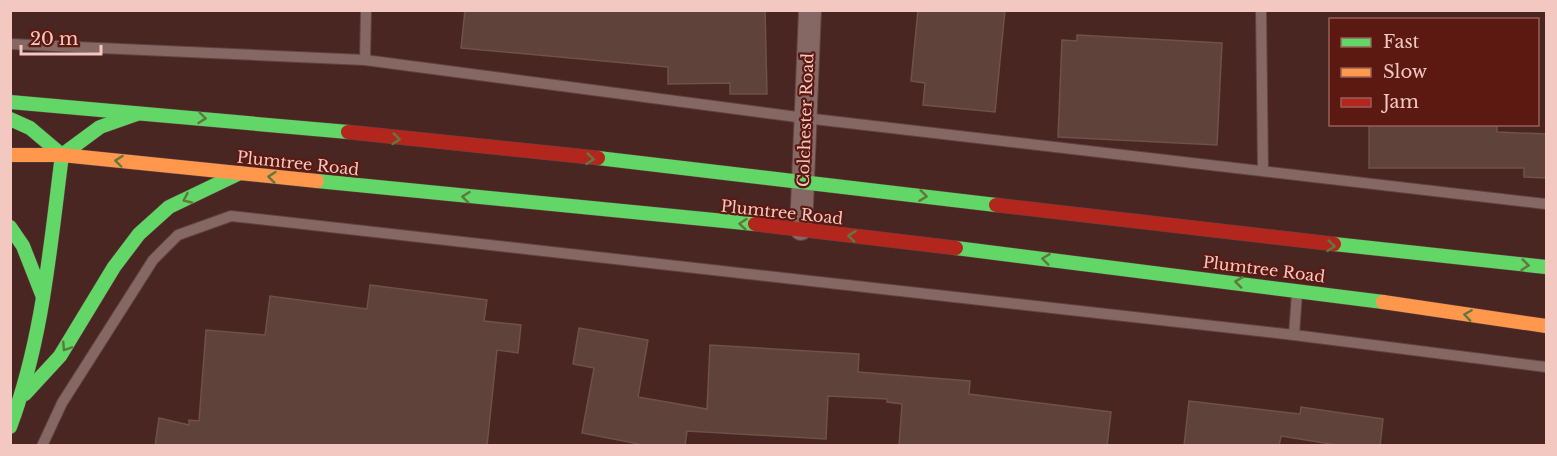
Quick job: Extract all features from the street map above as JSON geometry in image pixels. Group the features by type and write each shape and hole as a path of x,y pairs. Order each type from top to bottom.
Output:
{"main road":[{"name":"Plumtree Road","path":"10,102 144,112 802,182 1273,240 1546,267"},
{"path":"10,427 43,297 62,155 100,127 144,112"},
{"path":"10,119 30,128 62,155"},
{"name":"Plumtree Road","path":"10,155 62,155 801,229 1298,289 1546,326"},
{"path":"18,391 60,356 114,267 139,234 169,207 240,173"},
{"path":"10,226 22,246 43,297"}],"street":[{"name":"Colchester Road","path":"801,229 810,10"}],"lane":[{"path":"365,60 366,10"},
{"path":"1261,10 1263,170"},
{"path":"10,45 365,60 805,118 1546,204"},
{"path":"42,446 62,403 153,260 178,235 231,216 1294,335 1546,367"},
{"path":"1294,335 1298,289"}],"building":[{"path":"465,10 765,10 767,94 730,94 730,83 668,84 668,67 461,48"},
{"path":"918,10 1005,10 995,112 923,105 925,83 911,81"},
{"path":"1077,35 1222,43 1217,145 1058,137 1062,40 1077,41"},
{"path":"1369,126 1497,126 1497,132 1546,134 1546,178 1524,177 1524,168 1369,168"},
{"path":"370,285 487,300 484,321 521,325 518,353 497,350 487,446 155,446 159,418 189,425 189,420 199,421 206,330 265,335 270,296 367,309"},
{"path":"579,328 648,340 638,397 707,409 710,345 859,354 858,372 970,381 969,394 1111,412 1107,446 899,446 902,404 887,402 887,399 828,396 826,439 687,431 685,446 649,446 582,433 594,368 573,364"},
{"path":"1189,401 1300,414 1301,407 1383,419 1380,446 1343,446 1281,436 1279,446 1184,446"}],"traffic: fast":[{"path":"10,102 348,132"},
{"path":"10,119 30,128 62,155 100,127 137,114"},
{"path":"10,427 38,327 62,155"},
{"path":"598,158 996,205"},
{"path":"25,394 60,356 114,267 139,234 169,207 240,173"},
{"path":"317,181 755,224"},
{"path":"10,227 23,246 43,297"},
{"path":"1334,244 1546,267"},
{"path":"956,248 1383,302"}],"traffic: slow":[{"path":"10,155 62,155 317,181"},
{"path":"1383,302 1546,326"}],"traffic: jam":[{"path":"348,132 598,158"},
{"path":"996,205 1334,244"},
{"path":"755,224 956,248"}]}
